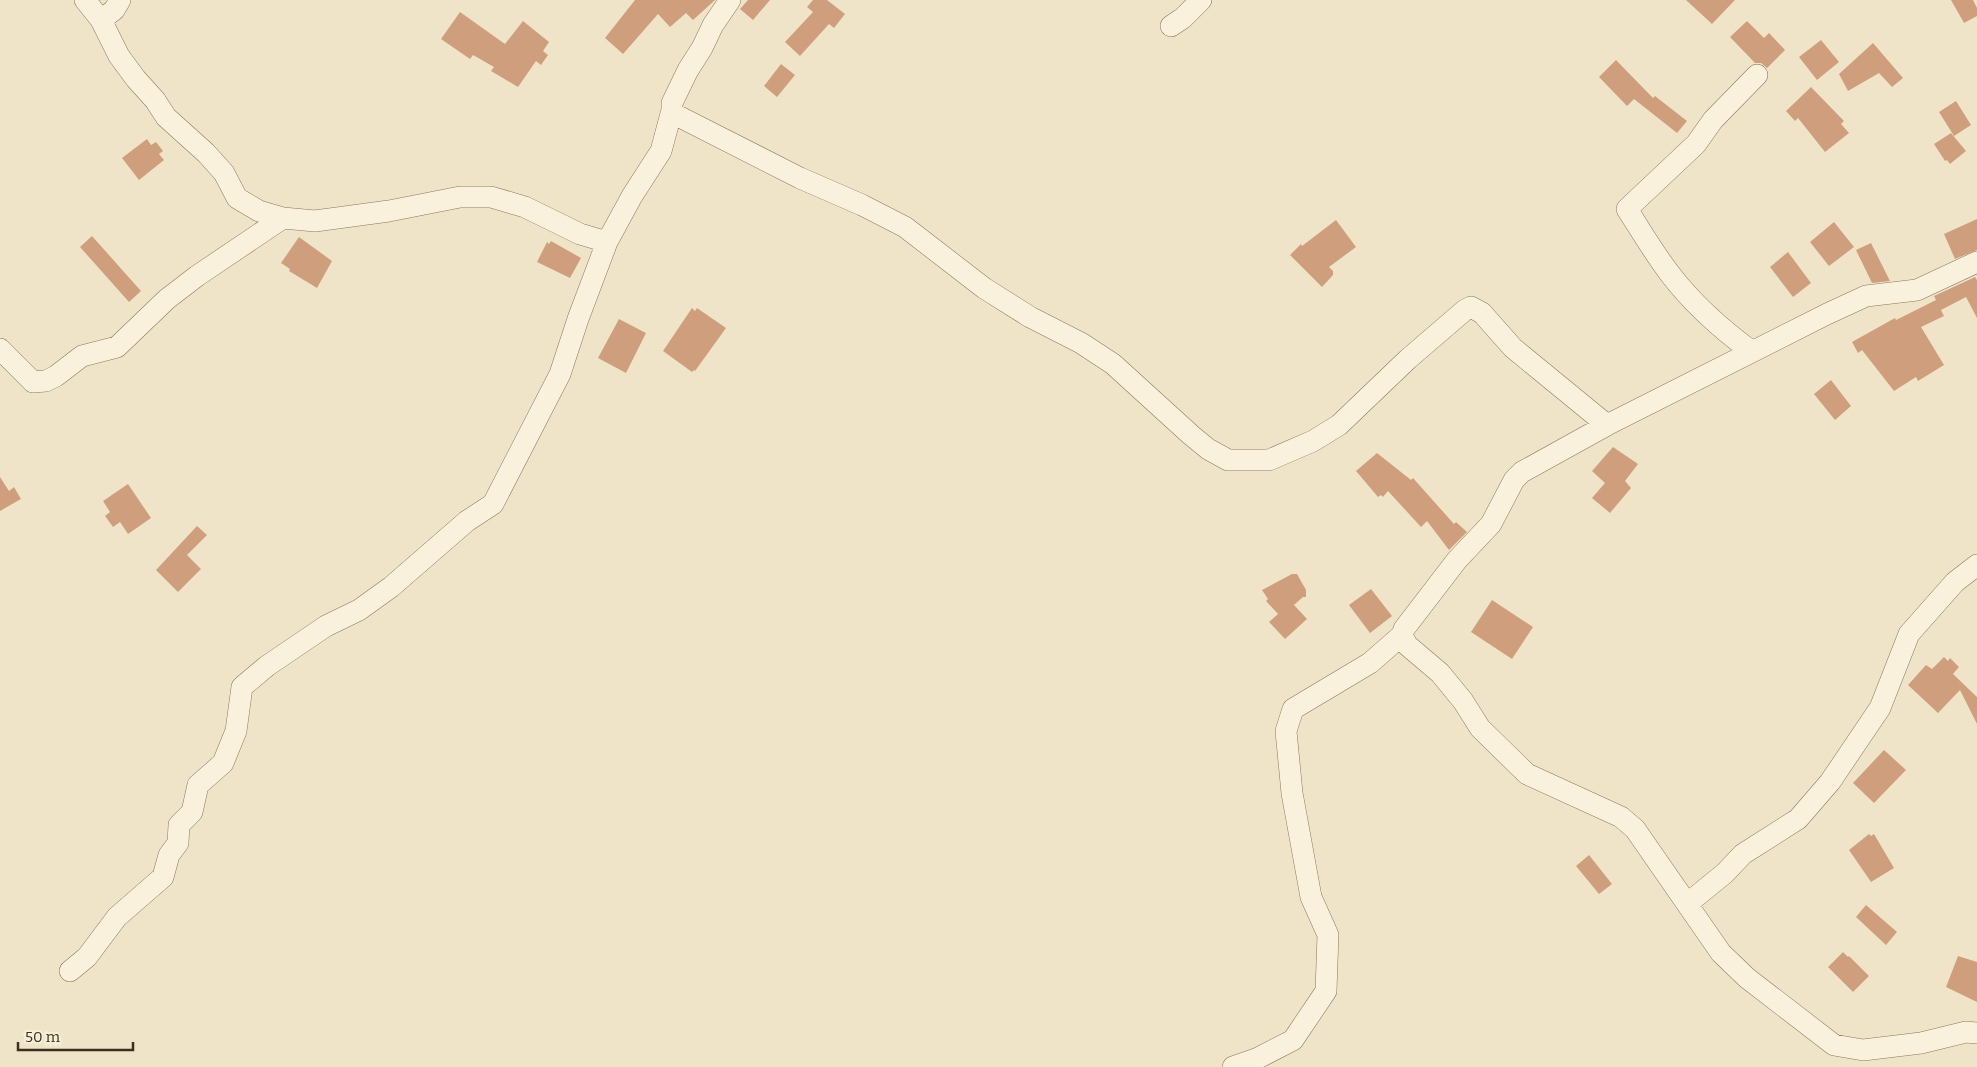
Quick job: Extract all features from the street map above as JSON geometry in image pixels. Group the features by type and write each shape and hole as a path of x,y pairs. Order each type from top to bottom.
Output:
{"street":[{"path":"85,0 101,20 119,56 166,116 206,153 224,173 237,198 259,212 283,218 315,221 389,211 460,197 491,197 525,206 580,234 607,242"},
{"path":"101,20 114,10 120,0"},
{"path":"70,971 87,956 117,917 163,878 169,855 178,843 179,825 192,812 198,785 222,763 236,731 242,687 267,666 326,626 359,610 392,586 467,521 493,504 560,374 578,318 607,242 632,196 661,151 672,110 672,103 713,25 730,0"},
{"path":"1171,26 1184,18 1201,0"},
{"path":"1751,351 1722,329 1693,302 1670,274 1627,209 1696,144 1713,120 1757,75"},
{"path":"672,110 676,115 800,178 862,205 905,227 984,288 1030,317 1081,343 1113,364 1191,435 1228,460 1270,460 1313,440 1339,425 1408,359 1465,310 1471,307 1482,314 1513,348 1607,425"},
{"path":"0,349 33,382 46,381 56,376 82,356 117,347 167,299 197,276 283,218"},
{"path":"1233,1067 1293,1040 1326,991 1328,935 1311,897 1292,794 1286,732 1293,709 1370,663 1402,635 1404,629 1457,560 1491,524 1514,480 1522,472 1607,425 1751,351 1866,296 1917,290 1977,262"},
{"path":"1687,904 1725,874 1743,854 1798,819 1830,782 1880,708 1909,634 1956,582 1977,565"},
{"path":"1402,635 1407,645 1440,673 1463,701 1480,728 1527,774 1622,817 1635,829 1721,953 1747,978 1834,1045 1863,1050 1921,1043 1966,1032 1977,1033"}],"building":[{"path":"635,0 715,0 693,20 686,13 670,27 658,14 623,54 605,38"},
{"path":"748,0 770,0 753,20 740,9"},
{"path":"813,0 827,0 845,14 834,28 829,24 800,56 785,42 813,12 807,7"},
{"path":"1686,0 1735,0 1712,24"},
{"path":"1951,0 1973,0 1977,8 1977,16 1964,23"},
{"path":"460,12 505,44 523,21 549,42 543,51 548,55 541,65 536,61 518,87 491,71 494,67 473,55 470,59 441,39"},
{"path":"1747,21 1764,38 1769,33 1785,50 1767,68 1761,63 1755,63 1730,37"},
{"path":"1821,40 1839,62 1817,80 1799,57"},
{"path":"1873,43 1903,78 1892,87 1879,73 1848,91 1839,74"},
{"path":"1616,60 1653,98 1655,96 1687,121 1677,133 1634,99 1627,106 1599,77"},
{"path":"781,64 795,75 777,97 764,86"},
{"path":"1811,87 1844,121 1841,124 1849,133 1825,152 1798,118 1795,121 1786,111"},
{"path":"1956,101 1971,125 1954,136 1939,112"},
{"path":"1951,133 1966,151 1950,164 1947,160 1945,161 1934,144"},
{"path":"147,139 151,145 156,142 163,151 159,154 164,160 139,180 122,158"},
{"path":"1977,219 1977,250 1955,259 1944,234"},
{"path":"1336,220 1356,247 1329,267 1333,271 1333,275 1322,287 1290,255 1301,244 1302,246"},
{"path":"1834,222 1854,247 1829,266 1810,242"},
{"path":"92,236 141,291 129,302 80,247"},
{"path":"299,237 332,261 317,288 289,271 290,269 281,263"},
{"path":"551,241 581,258 570,278 537,262 547,242 549,244"},
{"path":"1871,243 1890,281 1872,283 1856,250"},
{"path":"1788,252 1811,283 1793,297 1770,267"},
{"path":"1975,277 1977,280 1977,318 1966,297 1941,310 1944,316 1921,327 1944,365 1918,381 1916,377 1894,391 1862,350 1858,353 1852,342 1895,318 1896,320 1936,300 1934,296"},
{"path":"692,308 695,311 697,308 726,328 695,371 692,372 663,351"},
{"path":"619,319 646,333 626,373 598,358"},
{"path":"1831,380 1851,406 1835,420 1814,394"},
{"path":"1613,447 1638,464 1625,481 1631,488 1610,513 1592,498 1605,483 1592,471"},
{"path":"1377,453 1411,480 1413,478 1454,524 1456,522 1467,532 1449,550 1427,521 1421,527 1388,491 1383,497 1381,495 1378,497 1356,471"},
{"path":"0,477 9,491 14,487 21,499 0,511"},
{"path":"128,484 151,518 128,534 120,522 113,527 105,516 110,512 103,501"},
{"path":"197,526 207,535 187,555 201,569 178,592 156,570"},
{"path":"1292,574 1297,574 1306,590 1306,597 1303,597 1294,605 1307,619 1285,639 1269,622 1278,614 1266,601 1268,599 1262,590"},
{"path":"1371,589 1392,616 1370,633 1349,605"},
{"path":"1492,600 1533,627 1512,659 1471,632"},
{"path":"1944,657 1948,661 1950,658 1959,667 1953,674 1977,697 1977,724 1960,690 1938,713 1908,685 1926,665 1932,669"},
{"path":"1884,750 1906,770 1874,803 1853,783"},
{"path":"1869,834 1871,836 1874,834 1894,868 1871,882 1849,850"},
{"path":"1589,855 1612,884 1599,894 1576,866"},
{"path":"1866,905 1897,932 1886,945 1856,917"},
{"path":"1843,952 1869,976 1853,992 1828,967"},
{"path":"1958,956 1977,962 1977,1002 1946,987"}]}
